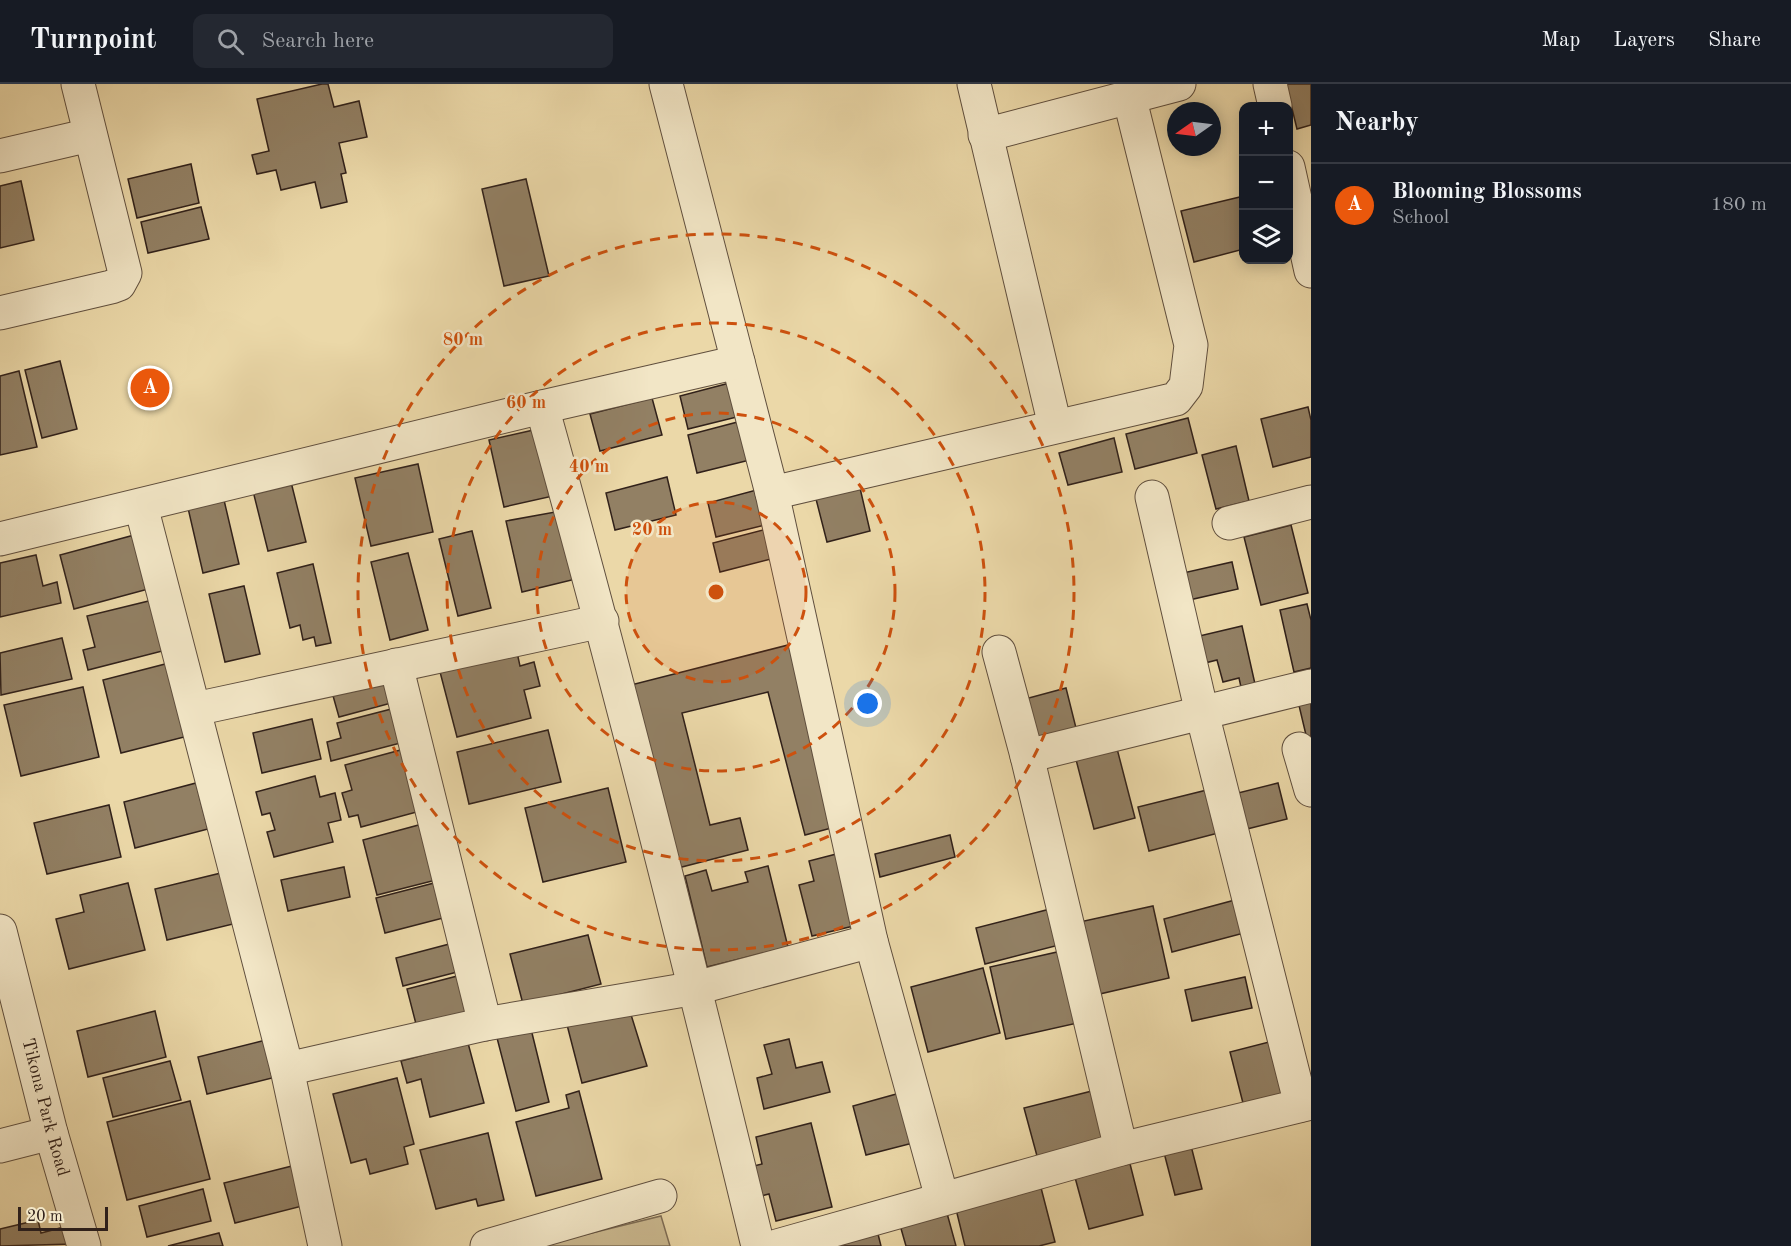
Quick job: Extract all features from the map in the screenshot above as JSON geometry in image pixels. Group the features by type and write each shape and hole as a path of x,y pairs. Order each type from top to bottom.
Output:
{"street":[{"path":"0,313 111,287 123,279 125,273 78,84"},
{"path":"666,84 772,493 871,941 942,1198"},
{"path":"974,84 1055,426"},
{"path":"985,135 1179,84"},
{"path":"1270,84 1274,102"},
{"path":"772,493 1176,399 1186,386 1191,345 1129,96"},
{"path":"0,156 90,135"},
{"path":"1293,190 1311,271"},
{"path":"0,539 542,407 738,362"},
{"path":"542,407 602,621 696,988 758,1246"},
{"path":"777,1246 1121,1149 1306,1104 1202,713 1152,497"},
{"path":"1229,523 1311,502"},
{"path":"141,506 287,1069 325,1246"},
{"path":"195,709 602,621"},
{"path":"999,652 1027,756 1121,1149"},
{"path":"396,665 485,1024"},
{"path":"1027,756 1311,686"},
{"path":"1299,749 1311,790"},
{"name":"Tikona Park Road","path":"0,931 51,1133 84,1246"},
{"path":"287,1069 485,1024 696,988 871,941"},
{"path":"0,1146 51,1133"},
{"path":"487,1246 660,1196"}],"shaded area":[{"path":"661,1216 670,1246 539,1246"}],"building":[{"path":"328,84 334,107 359,101 367,137 339,143 346,173 341,174 347,202 321,208 315,182 281,190 276,170 257,174 252,155 269,151 257,99"},
{"path":"1286,84 1311,84 1311,125 1297,129 1293,102 1290,102"},
{"path":"191,164 199,203 137,218 128,179"},
{"path":"526,179 549,276 504,286 482,189"},
{"path":"21,181 34,240 0,248 0,186"},
{"path":"1239,197 1239,250 1194,262 1181,211"},
{"path":"201,207 209,239 148,253 141,222"},
{"path":"60,361 77,429 42,438 25,370"},
{"path":"19,371 37,447 0,455 0,376"},
{"path":"741,380 749,414 688,429 680,396"},
{"path":"652,398 662,435 600,451 590,414"},
{"path":"1308,407 1311,420 1311,457 1273,467 1261,419"},
{"path":"1188,418 1197,453 1135,469 1126,434"},
{"path":"749,419 758,458 697,473 688,435"},
{"path":"547,427 562,494 504,507 489,440"},
{"path":"1114,438 1122,472 1068,485 1059,453"},
{"path":"1236,446 1249,501 1216,509 1202,455"},
{"path":"418,464 433,532 371,546 355,478"},
{"path":"667,477 676,515 615,530 606,493"},
{"path":"291,482 306,542 268,551 253,491"},
{"path":"764,488 773,523 716,537 708,503"},
{"path":"860,488 870,531 827,542 816,499"},
{"path":"224,500 239,564 203,573 188,508"},
{"path":"566,510 580,578 522,592 506,521"},
{"path":"1291,525 1308,593 1261,605 1244,537"},
{"path":"775,527 783,556 720,572 713,543"},
{"path":"472,531 491,608 458,616 439,539"},
{"path":"138,534 152,588 74,609 60,555"},
{"path":"408,553 428,630 390,640 371,562"},
{"path":"36,555 43,586 57,582 61,603 0,617 0,563"},
{"path":"1232,562 1238,589 1189,600 1183,573"},
{"path":"313,564 331,643 316,646 314,637 303,640 300,625 290,628 277,573"},
{"path":"244,586 260,654 225,662 209,594"},
{"path":"161,598 174,648 88,670 83,650 95,647 87,616"},
{"path":"1307,604 1311,620 1311,668 1294,672 1280,610"},
{"path":"1242,626 1255,684 1241,687 1239,678 1223,682 1217,660 1201,664 1195,637"},
{"path":"62,638 72,679 1,695 0,653"},
{"path":"792,644 839,826 805,835 768,692 682,713 710,825 740,818 748,850 674,869 627,686"},
{"path":"516,648 520,666 534,662 540,686 524,690 531,718 457,737 439,668"},
{"path":"173,662 192,735 121,753 103,680"},
{"path":"387,671 395,702 339,717 330,685"},
{"path":"83,687 99,757 21,776 4,705"},
{"path":"1066,688 1077,732 1036,743 1025,699"},
{"path":"1311,694 1311,756 1297,697"},
{"path":"403,706 412,740 331,761 327,742 341,738 337,723"},
{"path":"312,719 321,759 262,773 253,733"},
{"path":"548,730 561,782 469,804 457,752"},
{"path":"1114,737 1135,818 1094,829 1073,748"},
{"path":"408,748 424,810 361,827 358,815 349,817 342,793 352,790 345,765"},
{"path":"315,776 320,797 335,793 341,820 328,823 333,842 274,857 267,832 275,830 270,813 262,815 256,792"},
{"path":"196,783 208,829 135,848 124,802"},
{"path":"1278,783 1287,819 1239,831 1230,795"},
{"path":"608,788 626,862 543,882 525,808"},
{"path":"1215,788 1226,831 1149,851 1138,807"},
{"path":"109,805 121,857 47,874 34,823"},
{"path":"426,823 440,879 377,895 363,840"},
{"path":"950,835 955,857 880,877 875,854"},
{"path":"848,851 866,923 812,936 799,885 814,881 809,861"},
{"path":"768,866 788,947 707,967 685,876 706,870 712,891 748,882 745,872"},
{"path":"344,867 350,897 288,911 281,880"},
{"path":"221,873 233,924 167,940 155,889"},
{"path":"438,882 447,917 385,933 376,898"},
{"path":"128,883 145,950 69,969 56,919 84,912 80,895"},
{"path":"1235,900 1244,933 1172,952 1164,919"},
{"path":"1153,906 1169,978 1091,996 1075,923"},
{"path":"1054,908 1063,944 985,964 976,928"},
{"path":"588,935 601,984 523,1004 510,954"},
{"path":"457,942 465,970 403,986 396,958"},
{"path":"1066,950 1082,1022 1006,1039 990,967"},
{"path":"983,968 1000,1033 928,1052 911,987"},
{"path":"469,973 478,1009 416,1024 407,989"},
{"path":"1245,977 1252,1008 1192,1021 1185,990"},
{"path":"628,1005 647,1066 582,1083 565,1017"},
{"path":"155,1011 166,1057 88,1077 77,1031"},
{"path":"530,1025 549,1102 516,1111 496,1034"},
{"path":"270,1039 280,1076 207,1094 198,1057"},
{"path":"789,1039 796,1068 822,1062 830,1092 764,1109 757,1078 772,1074 764,1045"},
{"path":"1273,1041 1287,1097 1244,1107 1230,1052"},
{"path":"468,1043 484,1103 430,1117 421,1079 407,1083 401,1061"},
{"path":"170,1061 181,1100 113,1117 103,1078"},
{"path":"397,1078 414,1144 404,1147 408,1164 370,1174 366,1159 351,1163 333,1094"},
{"path":"1100,1089 1115,1147 1040,1167 1024,1108"},
{"path":"579,1091 602,1179 536,1196 516,1122 569,1108 566,1095"},
{"path":"900,1093 913,1143 866,1155 853,1106"},
{"path":"190,1101 210,1179 127,1200 107,1122"},
{"path":"811,1123 832,1207 776,1221 769,1194 753,1198 746,1168 762,1164 756,1137"},
{"path":"488,1133 504,1200 478,1206 476,1199 436,1209 420,1150"},
{"path":"1188,1134 1202,1189 1175,1195 1161,1141"},
{"path":"1128,1156 1143,1215 1089,1229 1073,1170"},
{"path":"304,1163 314,1203 235,1223 224,1183"},
{"path":"1039,1180 1055,1242 1039,1246 965,1246 954,1201"},
{"path":"203,1189 211,1221 147,1237 139,1206"},
{"path":"945,1206 956,1246 906,1246 898,1218"},
{"path":"38,1220 41,1233 68,1226 73,1244 0,1246 0,1229"},
{"path":"219,1233 223,1246 168,1246"},
{"path":"878,1234 881,1246 834,1246"}],"place":[{"name":"Blooming Blossoms","path":"150,388"}]}
